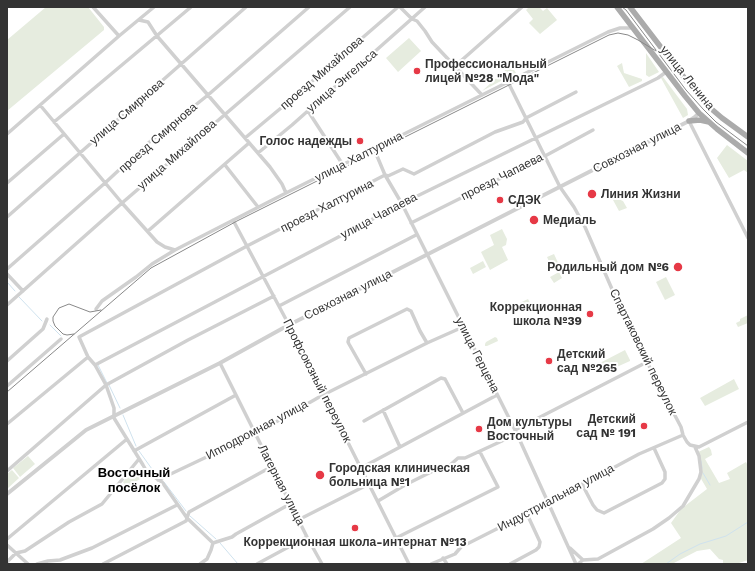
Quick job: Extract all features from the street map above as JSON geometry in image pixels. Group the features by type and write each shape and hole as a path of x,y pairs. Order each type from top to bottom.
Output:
{"main road":[{"name":"улица Ленина","path":"617,7 699,113 748,153"},
{"name":"улица Ленина","path":"630,7 708,106 748,137"},
{"path":"689,121 692,115 692,105"},
{"path":"699,113 708,106"},
{"path":"689,121 700,120 709,122"}],"street":[{"path":"93,7 118,36"},
{"path":"96,11 100,7"},
{"path":"7,134 118,36 154,7"},
{"path":"54,122 191,7"},
{"name":"улица Смирнова","path":"7,217 246,7"},
{"name":"проезд Смирнова","path":"7,269 147,144 208,95 309,7"},
{"name":"улица Михайлова","path":"7,305 224,114 350,7"},
{"path":"399,7 412,19 417,21 432,42 482,95"},
{"name":"проезд Михайлова","path":"245,138 399,7"},
{"name":"улица Энгельса","path":"258,153 308,111 425,7"},
{"path":"454,67 522,7"},
{"path":"148,12 148,22 156,36 182,64 270,167 282,184 286,193"},
{"path":"139,20 148,22"},
{"name":"улица Халтурина","path":"96,308 102,301 152,264 175,250 608,32 620,28 633,28"},
{"name":"улица Чапаева","path":"95,365 402,204 652,81 666,72"},
{"name":"Спартаковский переулок","path":"508,82 560,186 574,207 584,227 628,326 681,427 683,435 690,445 695,447"},
{"name":"проезд Халтурина","path":"88,357 79,337 247,246 385,176 403,169 414,174 495,132 523,122 526,118 576,92"},
{"path":"40,105 122,203 157,242 165,248 175,250"},
{"path":"308,111 342,165"},
{"name":"Совхозная улица","path":"7,494 86,430 220,363 289,325 427,256 560,186 689,121 699,113"},
{"path":"689,121 748,238"},
{"name":"проезд Чапаева","path":"411,223 545,156 593,130"},
{"path":"7,183 64,134"},
{"path":"148,231 249,143"},
{"name":"улица Герцена","path":"372,150 377,156 385,176 402,204 416,235 517,434 577,564"},
{"path":"225,165 258,207"},
{"name":"Профсоюзный переулок","path":"233,220 289,325 409,564"},
{"path":"279,306 416,235"},
{"path":"7,274 23,291"},
{"path":"7,471 106,385 188,340 274,296"},
{"path":"366,374 348,340 394,315 406,309 410,310 427,343"},
{"path":"7,361 43,329 47,319"},
{"name":"Ипподромная улица","path":"158,480 255,434 324,394 427,343 463,327"},
{"path":"7,386 61,339"},
{"path":"7,424 88,357 95,365 106,385 114,408 113,416 147,472 158,480 170,493 187,518 213,543"},
{"path":"514,430 647,362"},
{"name":"Лагерная улица","path":"220,363 271,467 322,564"},
{"path":"364,421 441,378 445,379 463,413"},
{"path":"134,450 236,395"},
{"path":"361,468 497,395"},
{"path":"383,410 400,446"},
{"path":"577,564 584,560 598,559 653,529 669,518 683,506 699,479 701,472 699,456 695,447 699,448 748,422"},
{"path":"378,502 405,485 435,470 449,466 458,458 465,458 480,452 517,434"},
{"name":"Индустриальная улица","path":"431,564 455,554 461,547 548,503 638,454 683,435"},
{"path":"7,539 127,439"},
{"path":"582,484 593,505 604,513 662,483 665,479 665,472 654,448"},
{"path":"396,538 498,487 480,452"},
{"path":"7,562 16,553 25,551 69,522 102,504 139,459"},
{"path":"103,564 186,521 189,512 271,467"},
{"path":"298,520 369,484"},
{"path":"213,543 232,537 290,504"},
{"path":"37,564 60,560 92,548 177,505"},
{"path":"510,564 539,547 540,542 527,514"},
{"path":"258,564 307,537"},
{"path":"200,564 207,558 213,543"},
{"path":"7,545 28,564"},
{"path":"569,547 584,560"},
{"path":"443,558 447,564"}],"shaded area":[{"path":"46,7 88,7 104,27 104,30 7,111 7,40"},
{"path":"529,7 539,7 543,11 547,8 557,20 540,34 529,23 533,19 526,10"},
{"path":"409,38 421,51 398,72 386,58"},
{"path":"646,53 659,72 649,77 646,75"},
{"path":"622,63 624,73 642,79 642,81 629,87 617,66"},
{"path":"511,65 516,73 482,91"},
{"path":"663,77 687,109 688,115 683,118 661,78"},
{"path":"727,145 748,161 748,173 744,170 729,178 717,158"},
{"path":"616,198 623,201 627,208 619,211 613,200"},
{"path":"502,229 507,239 506,245 502,247 508,260 490,270 481,252 494,245 490,235"},
{"path":"554,254 560,267 553,270 547,257"},
{"path":"483,261 486,267 473,274 470,268"},
{"path":"559,272 562,278 554,283 550,277"},
{"path":"666,277 675,295 665,300 656,282"},
{"path":"528,299 530,303 505,315 503,311"},
{"path":"748,315 748,323 738,327 736,323"},
{"path":"495,337 498,341 485,346 486,342"},
{"path":"625,350 630,361 601,374 596,365"},
{"path":"734,379 739,389 705,406 700,398"},
{"path":"709,447 712,455 705,459 719,483 730,479 727,473 746,462 748,466 748,560 736,564 723,564 723,560 719,559 710,549 697,551 672,564 641,564 681,538 671,523 681,509 707,489 700,477 698,452"},
{"path":"28,456 35,464 20,477 13,468"},
{"path":"133,469 142,478 126,487 123,482"},
{"path":"12,470 19,478 7,489 7,474"}],"waterway":[{"path":"7,282 15,291"},
{"path":"19,297 42,321"},
{"path":"50,325 61,336"},
{"path":"98,365 107,383"},
{"path":"109,385 120,408"},
{"path":"123,415 136,446"},
{"path":"139,451 157,476"},
{"path":"701,461 702,468"},
{"path":"703,473 710,485"},
{"path":"164,482 186,511"},
{"path":"190,516 216,539"},
{"path":"666,564 680,554 700,544 726,536 748,522"},
{"path":"220,543 238,564"}],"tram line":[{"path":"622,7 626,10 686,90 703,109 716,122 748,146"},
{"path":"7,392 151,268 237,221 609,35 618,33 628,35 661,54"},
{"path":"74,334 63,334 55,326 53,317 59,308 69,304 90,312 101,310"}],"place":[{"name":"Профессиональный лицей №28 \"Мода\"","path":"417,71"},
{"name":"Голос надежды","path":"360,141"},
{"name":"Линия Жизни","path":"592,194"},
{"name":"СДЭК","path":"500,200"},
{"name":"Медиаль","path":"534,220"},
{"name":"Родильный дом №6","path":"678,267"},
{"name":"Коррекционная школа №39","path":"590,314"},
{"name":"Детский сад №265","path":"549,361"},
{"name":"Детский сад № 191","path":"644,426"},
{"name":"Дом культуры Восточный","path":"479,429"},
{"name":"Городская клиническая больница №1","path":"320,475"},
{"name":"Коррекционная школа-интернат №13","path":"355,528"}],"district":[{"name":"Восточный посёлок","path":"134,480"}]}
